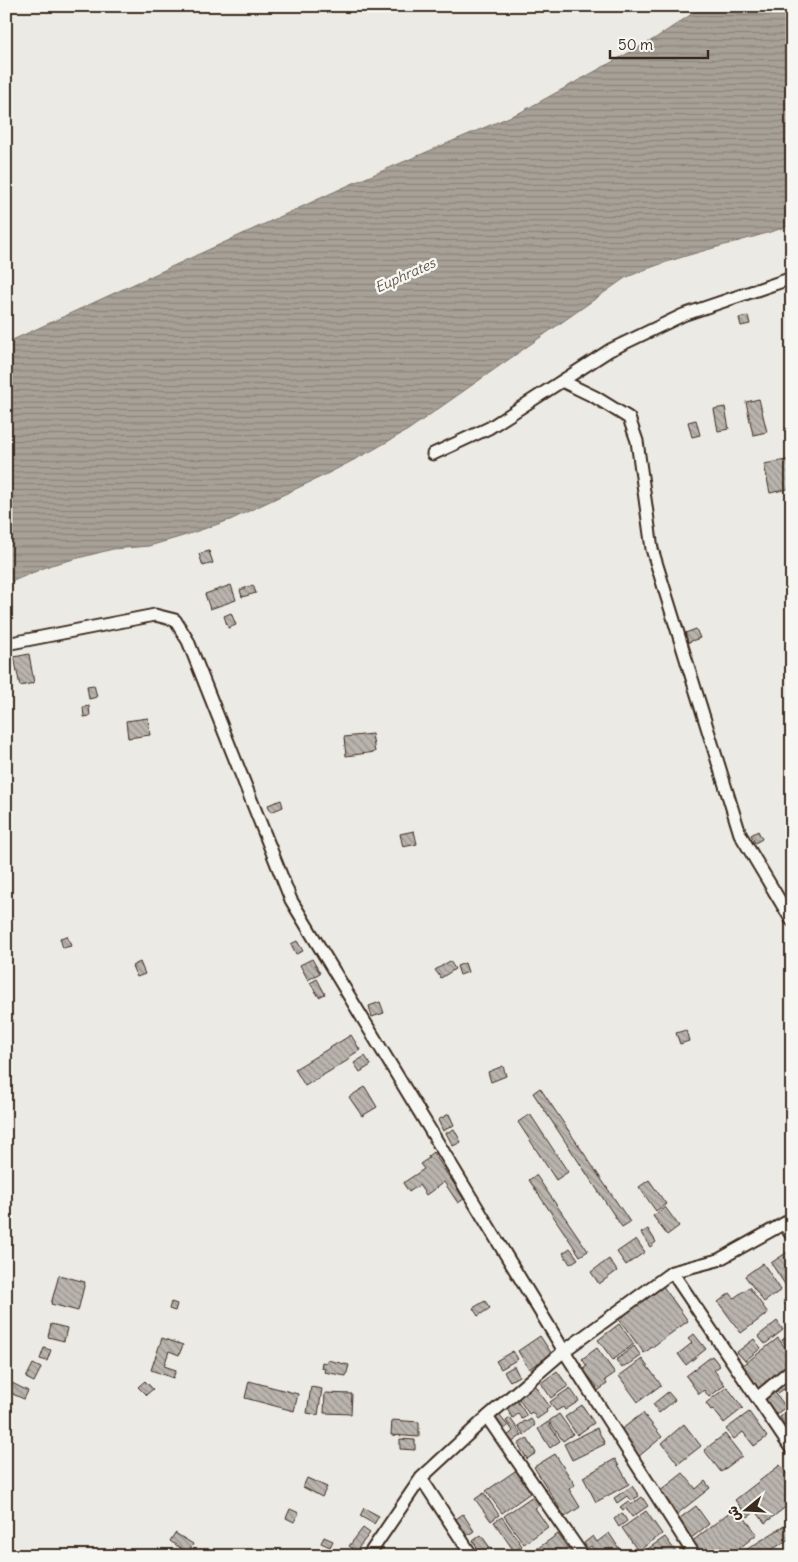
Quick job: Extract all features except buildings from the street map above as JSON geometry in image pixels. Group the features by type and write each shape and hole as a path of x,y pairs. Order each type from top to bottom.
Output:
{"street":[{"path":"433,454 489,428 610,350 683,315 792,278"},
{"path":"562,381 595,397 629,418 637,442 652,549 740,834 792,921"},
{"path":"6,644 155,615 175,620 188,641 291,900 564,1351 694,1556"},
{"path":"368,1556 421,1478 487,1417 564,1351 672,1272 718,1260 788,1221 792,1236"},
{"path":"672,1272 792,1450"},
{"path":"757,1398 792,1368"},
{"path":"487,1417 583,1556"},
{"path":"421,1478 472,1556"}],"water":[{"name":"Euphrates","path":"704,6 792,6 792,225 666,262 625,278 408,430 325,475 230,520 149,546 113,549 51,565 6,584 6,343 349,185 521,112 654,39"}]}
